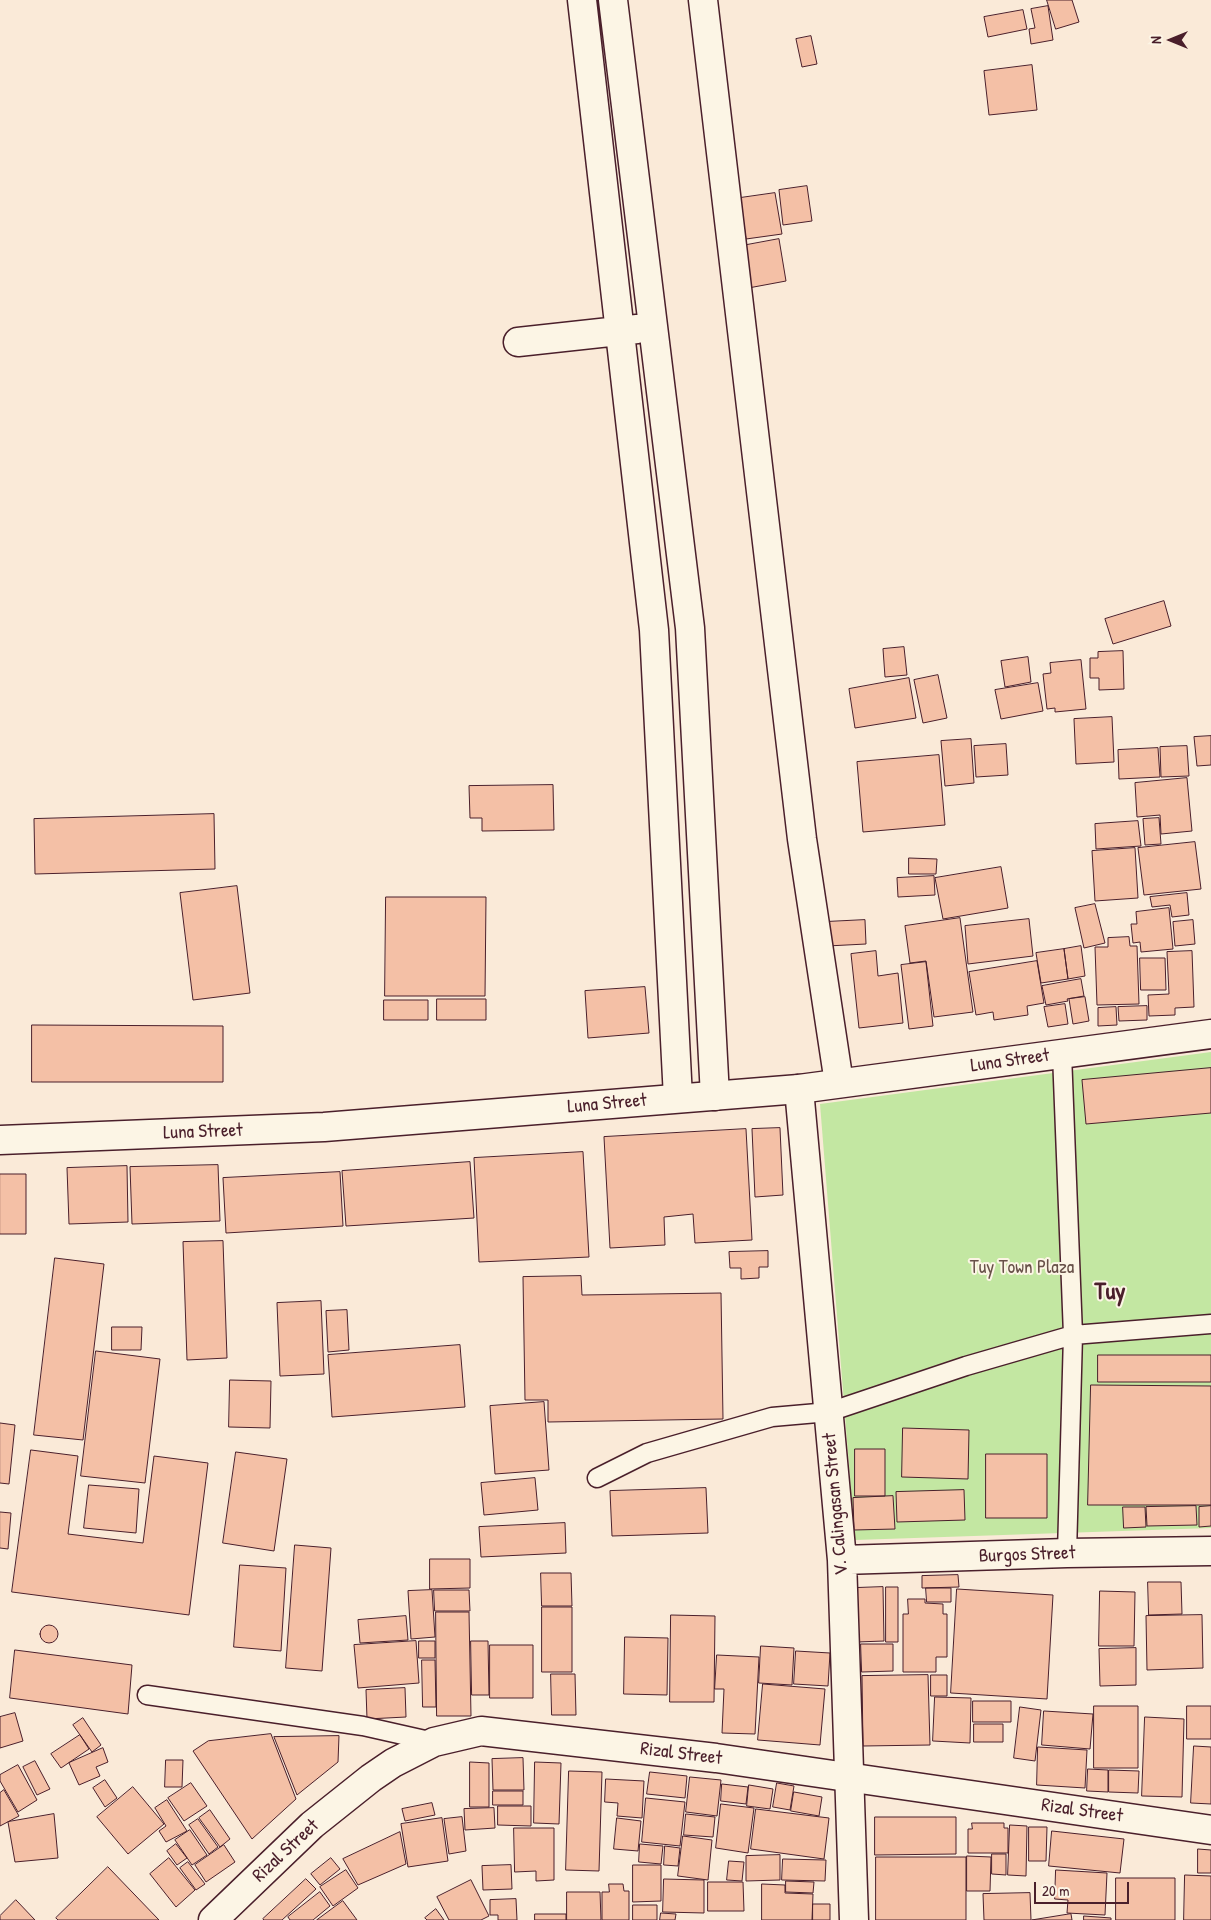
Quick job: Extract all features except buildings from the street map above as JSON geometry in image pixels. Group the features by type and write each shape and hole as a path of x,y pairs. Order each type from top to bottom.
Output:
{"street":[{"path":"582,0 654,630 678,1098"},
{"path":"613,0 690,628 715,1096"},
{"path":"703,0 800,829 839,1083"},
{"path":"518,342 653,327"},
{"name":"Luna Street","path":"0,1140 324,1127 715,1096 799,1088 1211,1034"},
{"name":"V. Calingasan Street","path":"799,1088 842,1560 854,1920"},
{"name":"Burgos Street","path":"842,1560 1211,1551"},
{"name":"Rizal Street","path":"213,1920 312,1826 393,1763 434,1742 481,1731 716,1758 1211,1830"}],"lane":[{"path":"1062,1054 1073,1335 1068,1553"},
{"path":"597,1478 648,1453 772,1417 829,1412 966,1366 1073,1335 1211,1324"},
{"path":"146,1695 363,1726 434,1742"}],"green space":[{"name":"Tuy Town Plaza","path":"1211,1052 1211,1528 855,1540 820,1104"}],"district":[{"name":"Tuy","path":"1110,1293"}]}
